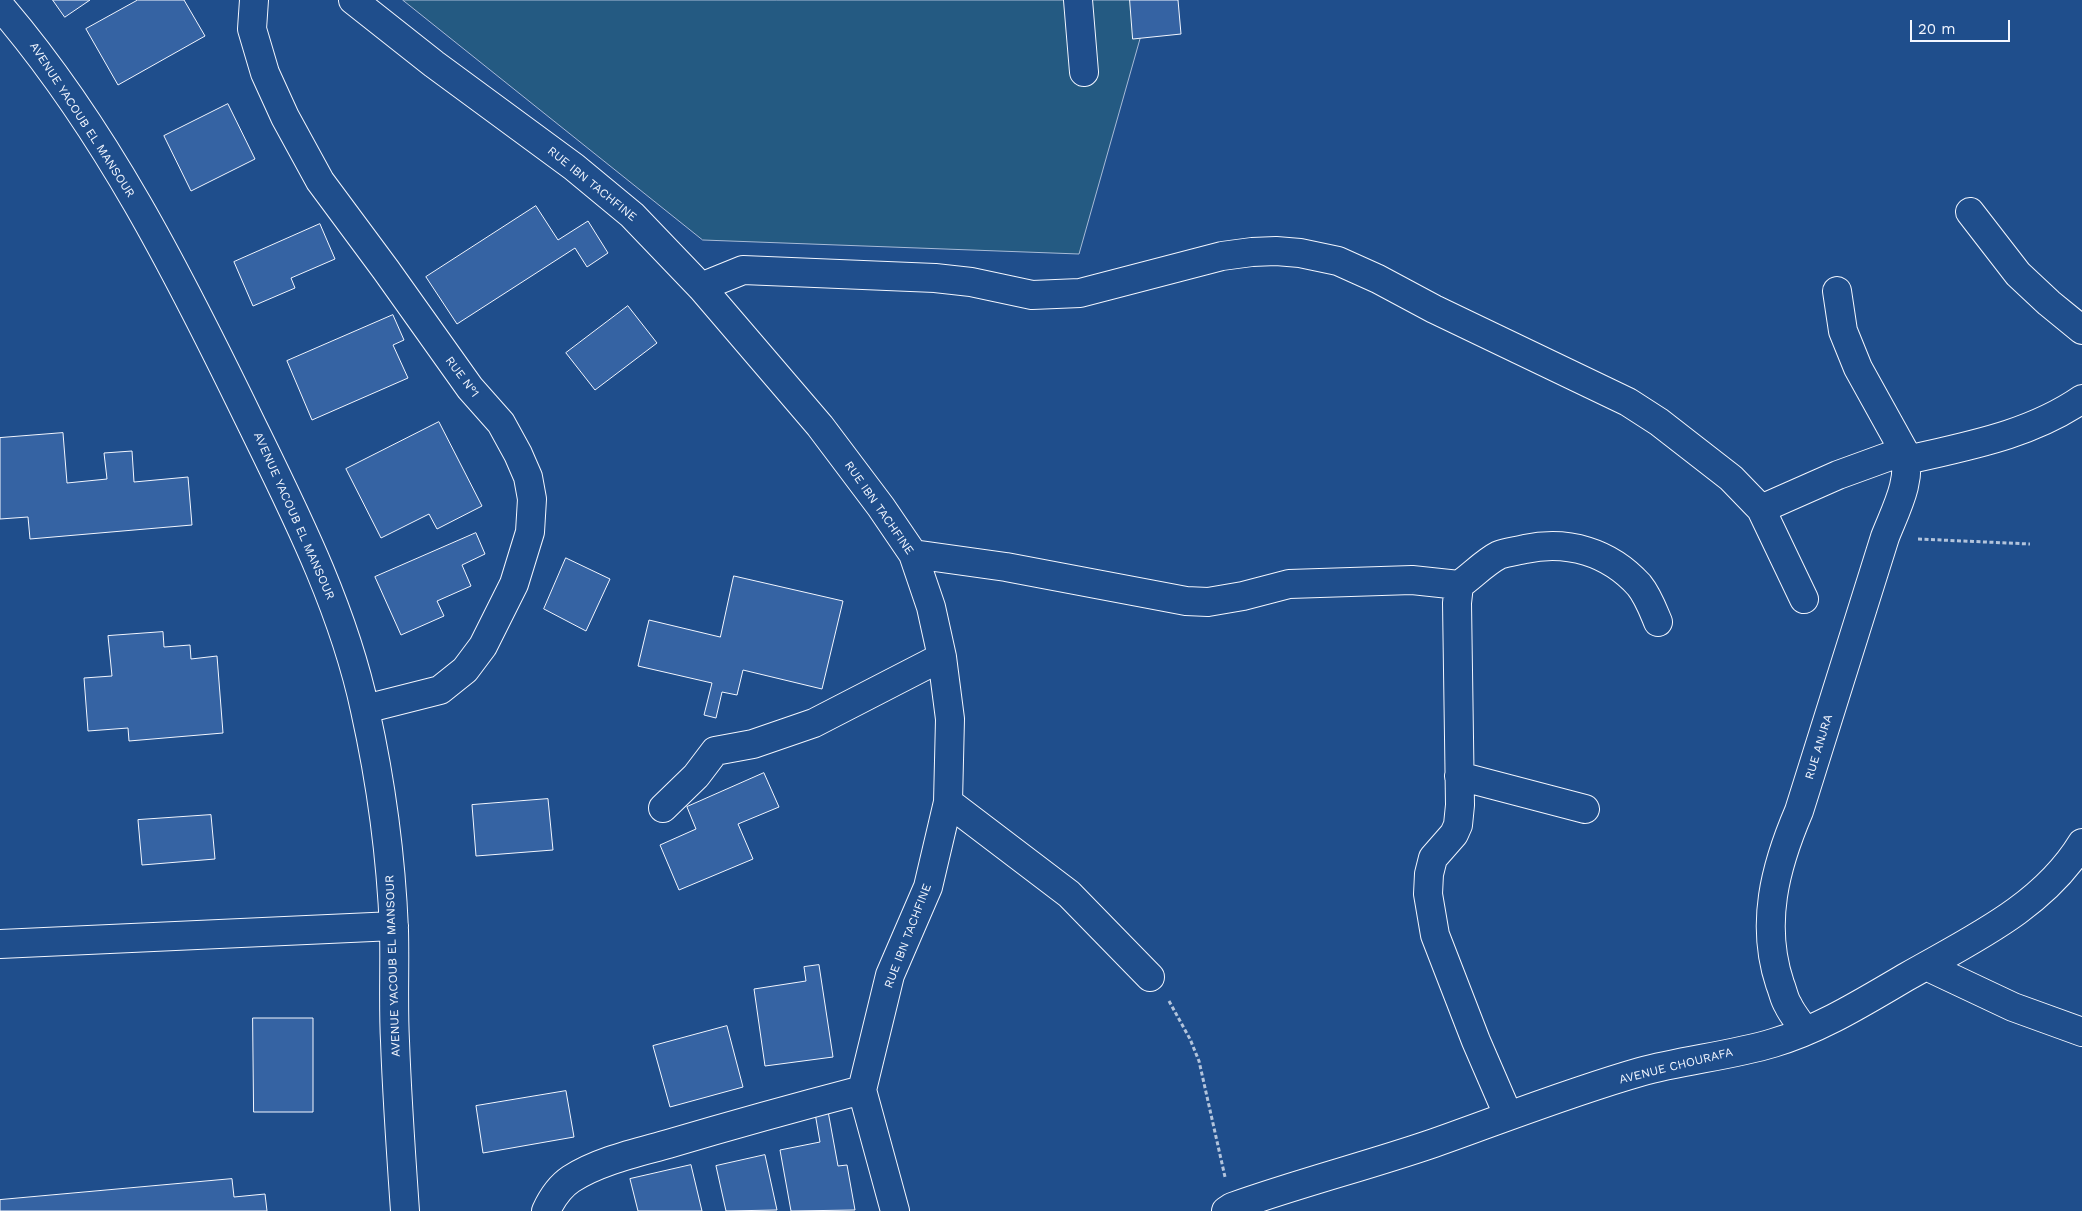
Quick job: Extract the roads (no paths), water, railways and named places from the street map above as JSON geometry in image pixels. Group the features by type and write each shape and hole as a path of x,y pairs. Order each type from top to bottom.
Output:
{"street":[{"name":"RUE N°1","path":"254,0 252,29 265,73 285,117 320,182 386,270 470,388 501,423 528,477 532,498 530,532 514,584 483,646 464,670 440,690 365,709"},
{"name":"RUE IBN TACHFINE","path":"353,0 434,64 596,184 632,215 701,287 820,426 881,507 913,554 931,607 942,657 950,719 948,802 928,887 890,975 862,1090 895,1211"},
{"path":"1078,0 1084,72"},
{"name":"AVENUE YACOUB EL MANSOUR","path":"0,6 28,39 125,183 200,317 315,558 347,639 365,709 390,864 394,926 394,1040 405,1211"},
{"path":"1970,212 2018,274 2082,330"},
{"path":"701,287 743,270 935,278 971,282 1032,295 1080,294 1222,256 1276,251 1300,253 1338,261 1628,402 1659,422 1731,478 1761,509 1804,600"},
{"path":"1837,291 1843,331 1858,368 1905,456"},
{"path":"1761,509 1838,475 1905,456 1994,440 2036,423 2082,399"},
{"name":"RUE ANJRA","path":"1805,1031 1788,1005 1776,972 1770,939 1775,876 1784,845 1799,811 1885,537 1902,495 1905,456"},
{"path":"913,554 1006,567 1186,601 1208,602 1243,596 1289,584 1412,580 1459,585 1499,555 1537,547 1570,546 1617,565 1639,586 1650,603 1658,622"},
{"path":"1459,585 1457,603 1458,825 1454,834 1433,858 1429,874 1428,894 1435,935 1476,1041 1508,1115"},
{"path":"663,808 696,776 715,751 753,744 814,723 942,657"},
{"path":"1459,776 1585,809"},
{"path":"948,802 1069,894 1150,977"},
{"name":"AVENUE CHOURAFA","path":"1229,1209 1284,1188 1433,1143 1508,1115 1640,1072 1773,1043 1805,1031 1843,1013 1986,932 2022,907 2057,876 2072,859 2082,843"},
{"path":"0,944 394,926"},
{"path":"1926,966 2013,1006 2082,1032"},
{"path":"546,1211 558,1190 571,1179 612,1161 763,1116 862,1090"}]}
